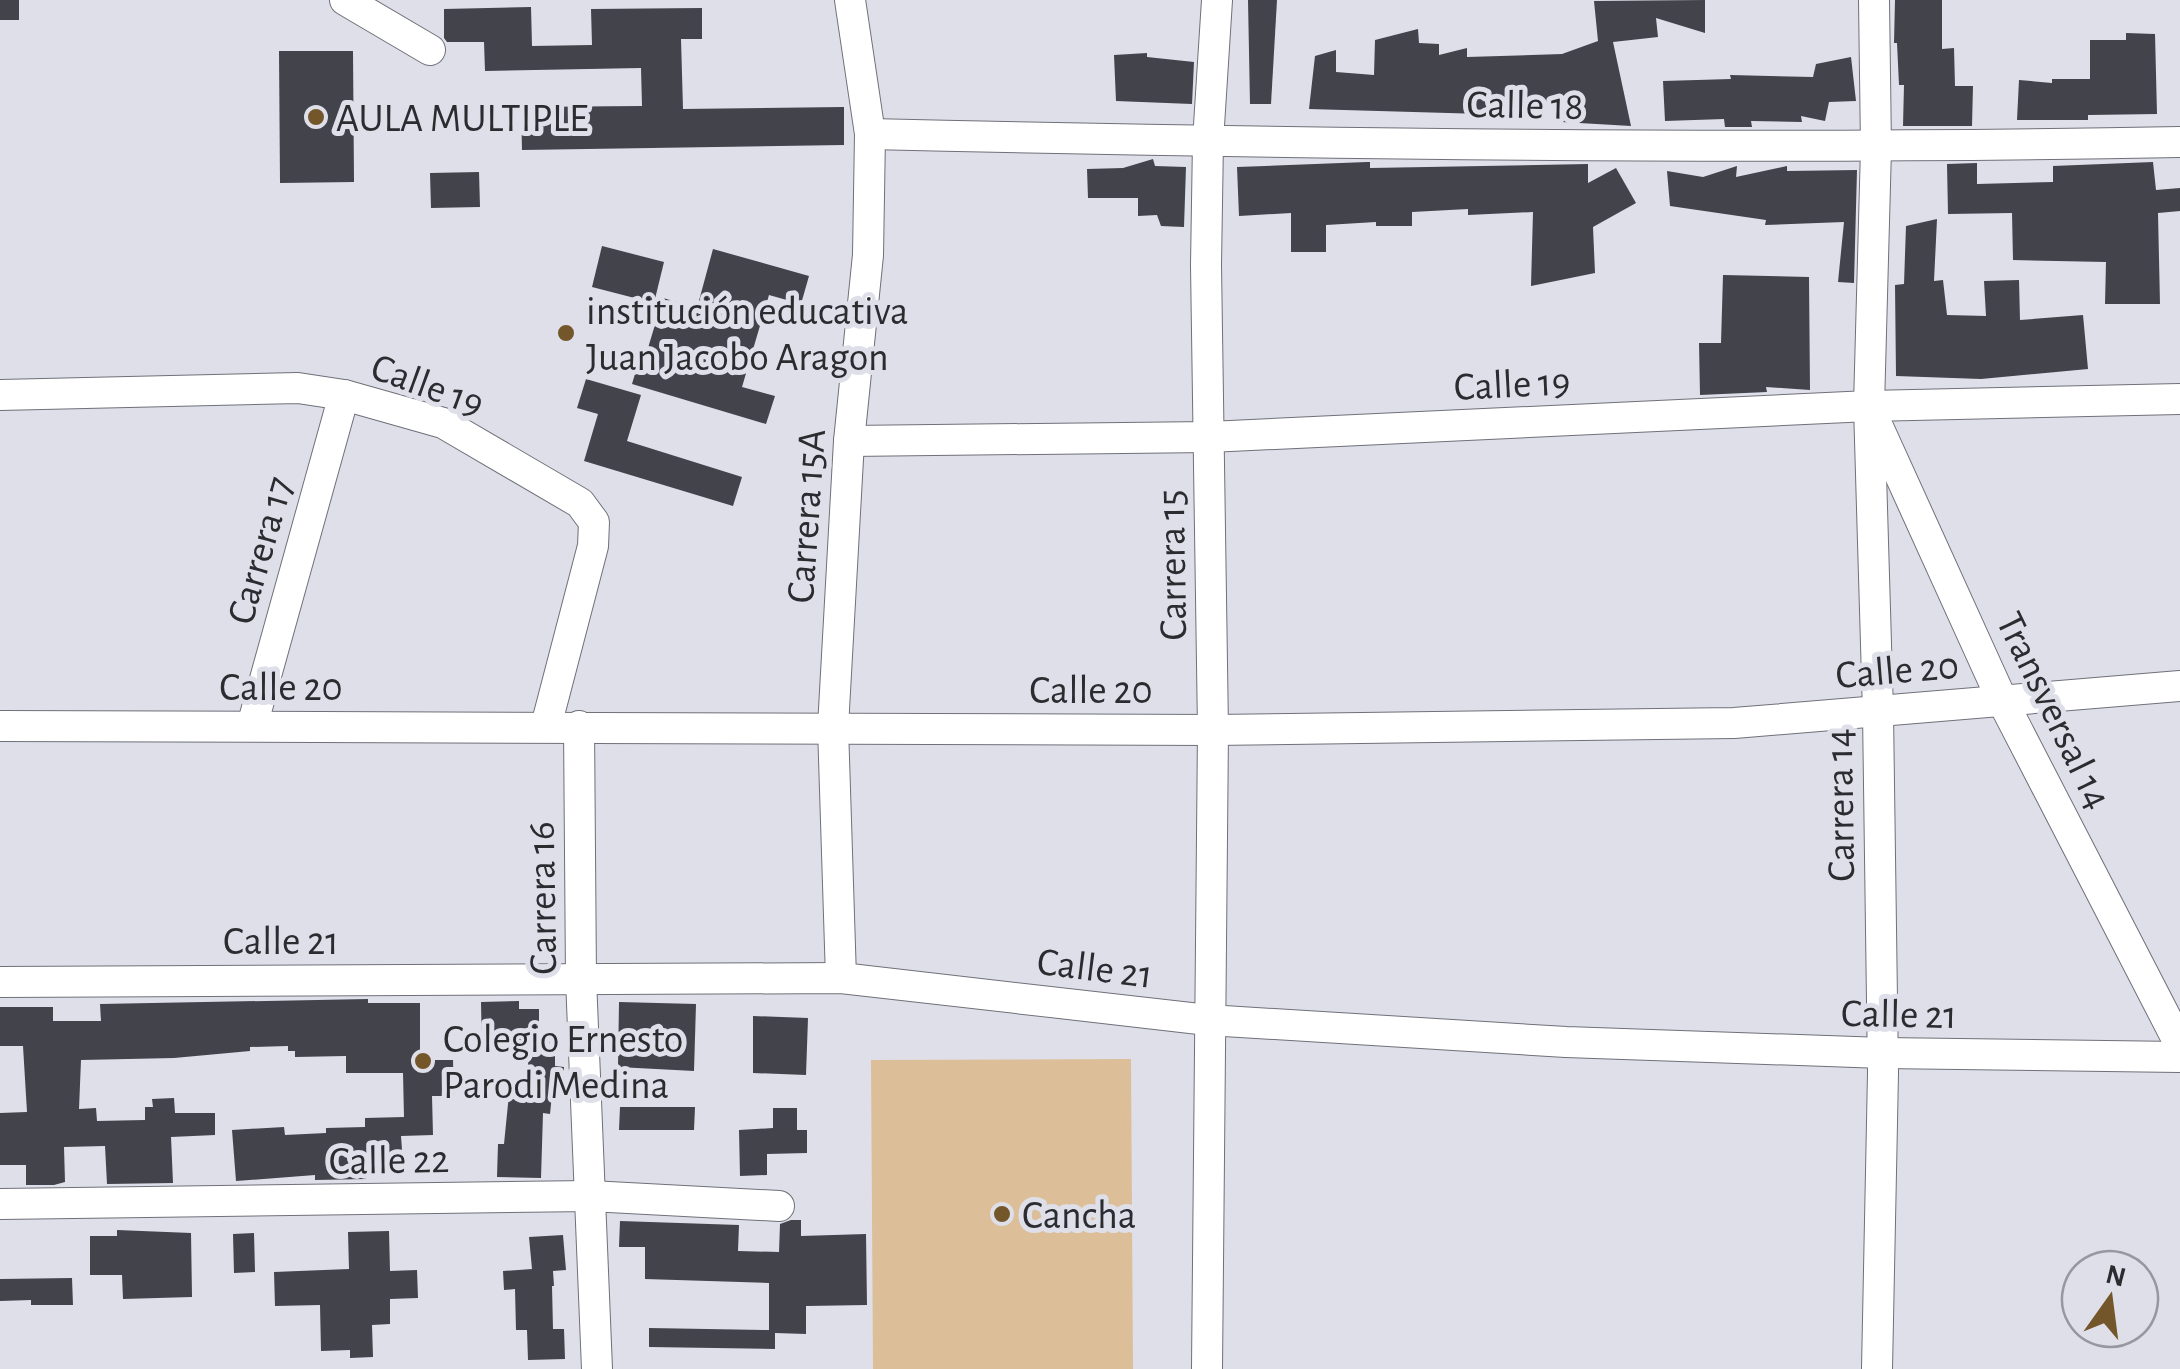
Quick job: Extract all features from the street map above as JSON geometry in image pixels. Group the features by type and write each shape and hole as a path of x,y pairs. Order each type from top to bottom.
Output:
{"street":[{"path":"346,0 430,50"},
{"name":"Carrera 15A","path":"841,978 833,727 848,441 868,255 870,134 850,0"},
{"name":"Carrera 15","path":"1207,1369 1213,730 1206,265 1208,142 1217,0"},
{"name":"Carrera 14","path":"1874,0 1876,148 1869,406 1882,1053 1877,1369"},
{"name":"Calle 18","path":"870,134 1208,142 1876,148 2180,142"},
{"name":"Calle 19","path":"0,394 298,388 344,395 443,423 580,503 594,522 594,546 546,726"},
{"name":"Carrera 17","path":"252,726 344,395"},
{"name":"Calle 19","path":"848,441 1209,437 1869,406 2180,400"},
{"name":"Transversal 14","path":"1869,406 2002,700 2180,1045"},
{"name":"Calle 20","path":"0,726 1213,730 1734,723 2180,686"},
{"name":"Carrera 16","path":"579,726 581,979 597,1369"},
{"name":"Calle 21","path":"0,982 841,978 1208,1020 1566,1042 1882,1053 2180,1056"},
{"name":"Calle 22","path":"0,1204 590,1196 779,1206"}],"shaded area":[{"name":"Cancha","path":"1131,1059 1133,1369 873,1369 871,1060"}],"building":[{"path":"0,0 19,0 19,20 0,20"},
{"path":"1248,0 1277,0 1271,104 1250,104"},
{"path":"1705,0 1705,33 1656,18 1658,37 1613,42 1631,126 1562,122 1561,101 1523,104 1520,119 1483,118 1483,114 1309,109 1315,56 1336,50 1336,72 1374,75 1375,40 1418,29 1419,43 1439,44 1439,55 1467,48 1467,57 1562,54 1598,41 1594,1"},
{"path":"1895,0 1942,0 1942,49 1954,48 1955,86 1973,86 1972,126 1903,126 1904,85 1899,85 1894,43"},
{"path":"531,7 532,46 592,45 591,9 702,8 702,39 681,39 683,109 844,107 844,145 522,150 521,107 642,106 641,68 485,71 484,42 447,42 444,38 444,9"},
{"path":"2126,33 2155,34 2157,114 2088,115 2088,120 2017,120 2019,80 2052,83 2052,79 2090,79 2090,40 2126,40"},
{"name":"AULA MULTIPLE","path":"279,51 353,51 354,182 280,183"},
{"path":"1147,53 1147,57 1194,62 1192,104 1116,101 1114,55"},
{"path":"1851,57 1856,101 1829,102 1825,121 1801,116 1802,122 1751,121 1752,127 1725,127 1724,119 1665,121 1663,81 1731,79 1730,75 1813,77 1816,64"},
{"path":"1153,159 1155,166 1186,167 1184,227 1161,226 1157,215 1138,216 1138,198 1088,198 1087,169 1123,168"},
{"path":"1370,162 1370,168 1588,164 1588,183 1616,168 1636,203 1593,227 1595,273 1531,286 1533,212 1412,212 1412,226 1376,226 1376,222 1326,225 1326,252 1291,252 1291,213 1239,216 1237,167"},
{"path":"2153,162 2156,190 2180,188 2180,211 2158,213 2160,304 2105,304 2106,262 2013,260 2012,213 1948,214 1947,164 1977,163 1977,184 2053,182 2053,166"},
{"path":"1737,166 1736,177 1787,166 1787,171 1857,170 1854,283 1838,282 1844,222 1765,225 1766,220 1670,206 1667,171 1703,177"},
{"path":"479,172 480,207 431,208 430,173"},
{"path":"1937,219 1934,281 1943,280 1947,315 1986,316 1984,281 2019,280 2020,320 2083,315 2088,369 1981,379 1896,376 1895,285 1904,284 1906,226"},
{"path":"602,246 664,262 654,303 592,287"},
{"path":"713,249 809,276 801,304 769,295 742,387 775,396 766,424 632,384 640,357 645,358 663,298 697,308"},
{"path":"1723,275 1809,277 1810,390 1766,387 1767,392 1700,395 1699,343 1721,343"},
{"path":"586,379 641,395 627,441 742,477 733,506 584,461 598,414 577,408"},
{"path":"368,999 368,1003 420,1003 420,1060 453,1060 454,1096 432,1096 433,1135 401,1136 403,1164 365,1166 366,1179 315,1180 315,1175 236,1181 232,1130 284,1127 285,1135 326,1133 326,1128 365,1127 365,1118 404,1117 403,1073 346,1073 346,1056 295,1057 295,1051 288,1051 288,1046 174,1058 81,1060 79,1109 96,1108 97,1121 145,1120 145,1107 153,1107 152,1099 174,1098 175,1113 215,1113 215,1135 171,1137 173,1183 107,1184 105,1146 64,1147 65,1182 54,1185 26,1185 26,1165 0,1165 0,1113 27,1112 23,1046 0,1046 0,1007 53,1007 53,1021 101,1021 100,1004"},
{"path":"519,1001 519,1009 539,1009 539,1033 555,1033 555,1066 564,1067 561,1095 552,1094 550,1114 543,1113 541,1178 497,1177 498,1144 504,1144 509,1094 525,1096 529,1054 482,1053 481,1002"},
{"path":"619,1002 696,1004 694,1071 618,1067"},
{"path":"753,1016 808,1018 806,1075 753,1073"},
{"path":"620,1107 695,1107 694,1130 619,1130"},
{"path":"773,1108 797,1108 797,1130 807,1130 807,1153 767,1154 767,1175 740,1176 739,1130 773,1128"},
{"path":"801,1220 801,1236 866,1234 867,1305 806,1306 806,1334 775,1333 775,1349 649,1347 649,1328 769,1330 769,1283 645,1279 645,1247 619,1247 620,1221 739,1225 738,1251 779,1252 780,1224"},
{"path":"117,1230 191,1233 192,1297 123,1299 122,1275 90,1275 90,1236 117,1236"},
{"path":"389,1231 390,1271 417,1270 418,1298 390,1299 390,1324 372,1325 373,1357 350,1358 350,1350 321,1351 320,1305 275,1306 274,1272 349,1269 348,1232"},
{"path":"254,1233 255,1272 234,1273 233,1234"},
{"path":"563,1235 566,1270 553,1271 552,1286 553,1329 564,1329 565,1359 528,1360 527,1330 516,1330 515,1289 504,1290 503,1271 532,1269 529,1237"},
{"path":"72,1278 73,1305 0,1301 0,1279"}],"place":[{"name":"AULA MULTIPLE","path":"316,117"},
{"name":"institución educativa Juan Jacobo Aragon","path":"566,333"},
{"name":"Colegio Ernesto Parodi Medina","path":"423,1061"},
{"name":"Cancha","path":"1002,1214"}]}
